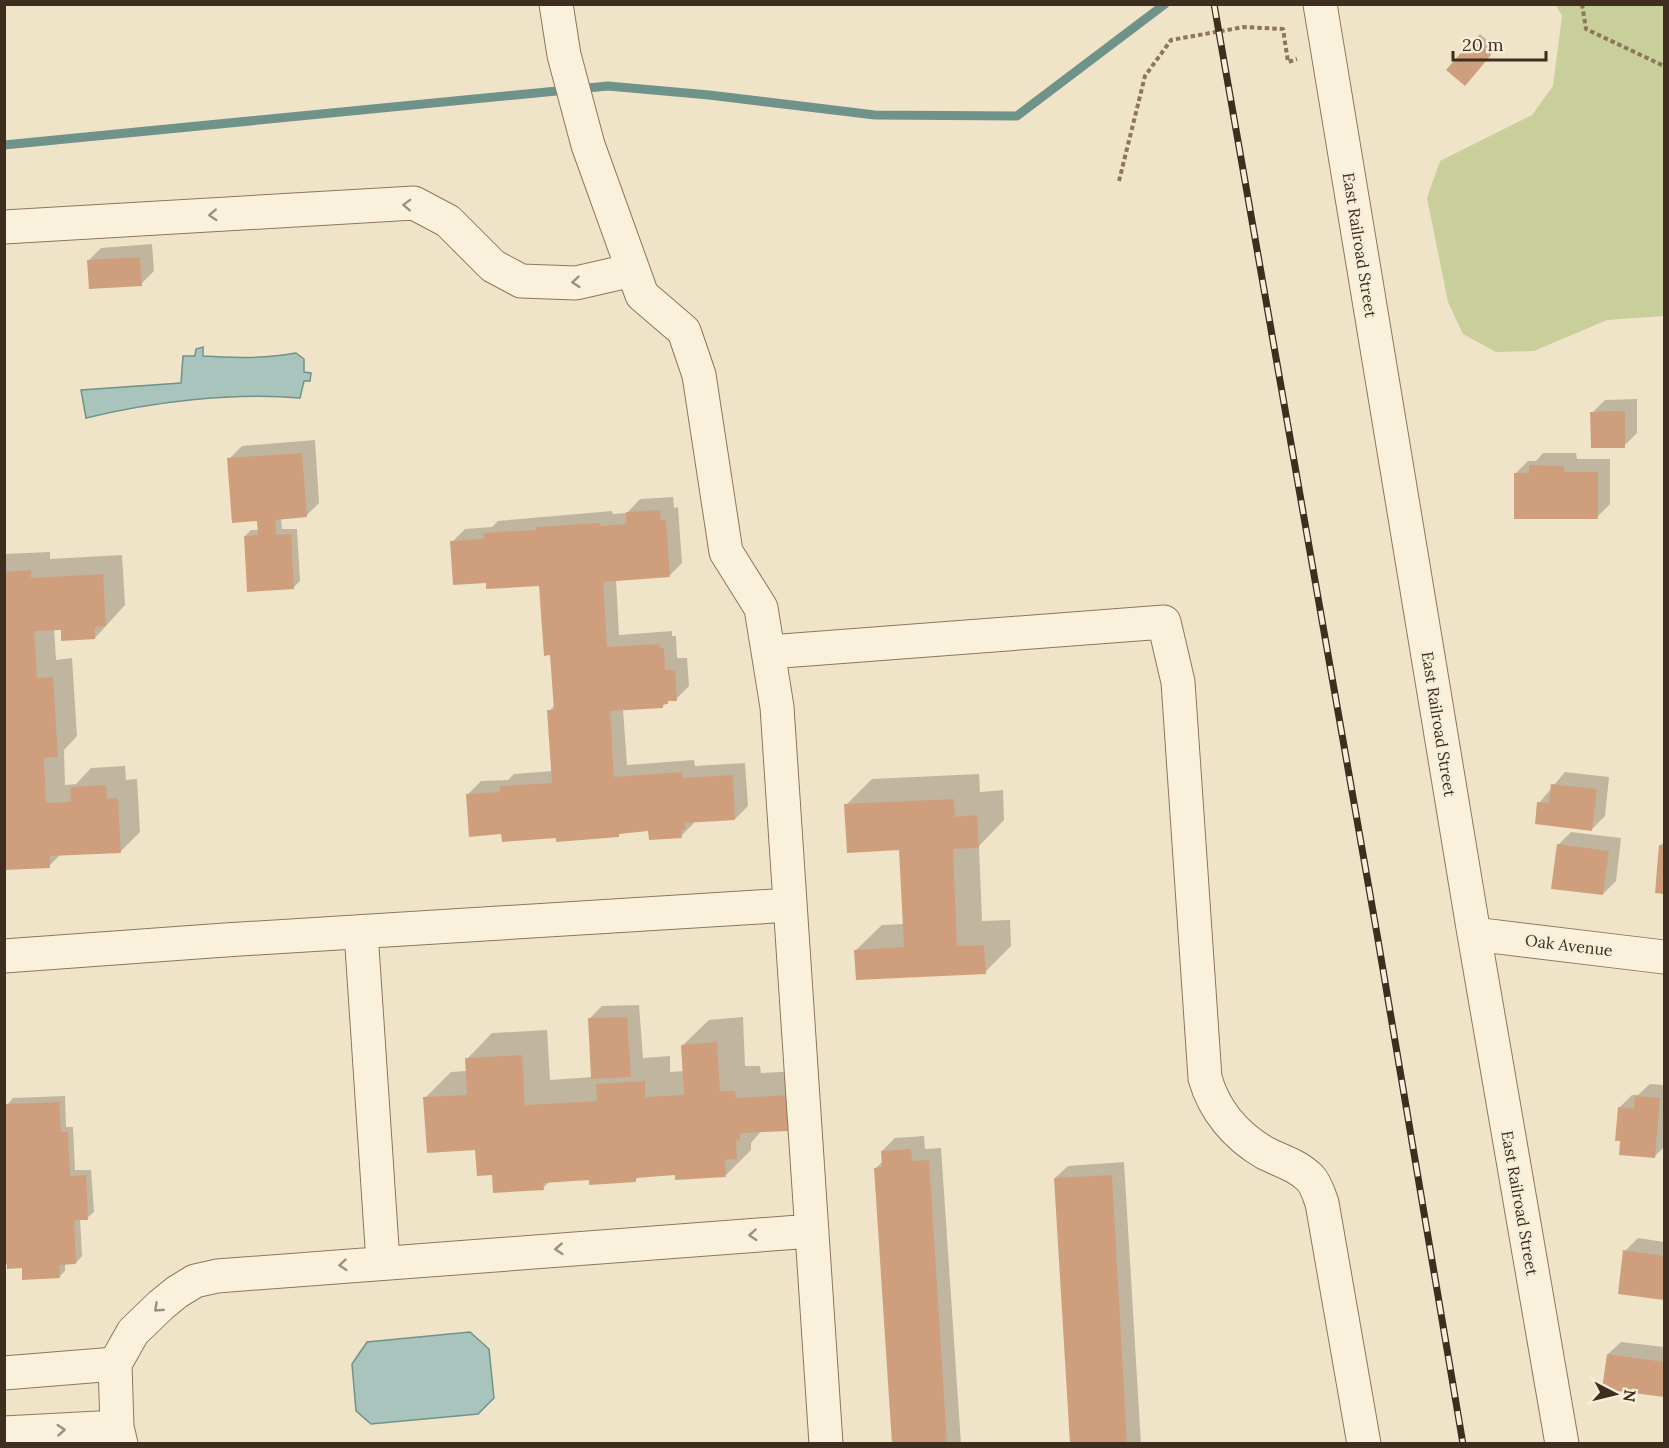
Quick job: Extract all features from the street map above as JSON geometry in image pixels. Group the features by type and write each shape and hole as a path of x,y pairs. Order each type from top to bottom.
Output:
{"street":[{"path":"556,4 564,55 588,146 642,295 684,331 699,375 726,552 761,608 770,652 777,707 826,1443"},
{"name":"East Railroad Street","path":"1321,11 1474,934 1562,1443"},
{"path":"4,227 414,203 448,220 493,266 521,281 576,283 633,270"},
{"path":"770,652 1164,622 1178,682 1205,1078 1210,1096 1224,1119 1265,1152 1300,1169 1312,1180 1322,1203 1364,1443"},
{"path":"4,956 790,904"},
{"path":"361,932 383,1262"},
{"name":"Oak Avenue","path":"1474,934 1665,957"},
{"path":"4,1433 119,1435 115,1364 134,1332 161,1305 195,1281 217,1276 383,1262 812,1231"},
{"path":"4,1373 115,1364"}],"path":[{"path":"1582,4 1586,29 1665,66"},
{"path":"1119,181 1144,76 1171,40 1245,27 1283,29 1288,62 1299,58"}],"green space":[{"path":"1556,5 1664,5 1664,316 1607,320 1534,351 1496,352 1463,334 1448,302 1427,198 1440,161 1532,115 1553,86 1562,16"}],"water":[{"path":"203,347 203,356 249,358 296,353 304,359 304,372 311,373 310,381 304,381 300,398 220,397 137,407 86,418 81,390 181,383 183,356 195,356 196,349"},
{"path":"470,1332 489,1349 494,1398 478,1414 371,1424 356,1411 352,1364 367,1342"}],"building":[{"path":"1473,39 1491,55 1465,86 1446,70"},
{"path":"140,257 142,286 89,289 87,260"},
{"path":"1625,411 1625,448 1591,448 1590,412"},
{"path":"302,453 307,517 275,520 276,535 291,534 294,589 247,592 244,536 258,535 257,521 232,523 227,458"},
{"path":"1529,465 1564,466 1564,472 1598,472 1598,519 1514,519 1514,473 1529,473"},
{"path":"660,510 661,520 666,520 670,577 603,582 607,647 659,644 660,648 664,648 665,670 675,670 677,701 668,701 668,704 663,704 663,708 610,711 614,777 682,772 682,778 733,775 735,820 685,823 685,830 681,830 682,838 649,840 648,831 619,834 619,837 556,842 556,838 502,842 501,834 469,837 466,794 500,792 500,786 552,783 547,710 554,710 550,655 544,656 539,586 486,589 486,583 453,585 450,541 484,539 483,533 536,530 536,527 599,523 600,526 626,524 626,512"},
{"path":"31,570 31,578 103,574 106,626 95,627 95,639 61,641 61,630 34,631 37,678 53,677 58,757 44,758 46,803 71,802 70,787 106,785 107,799 118,798 121,853 50,856 50,868 4,870 4,572"},
{"path":"1551,784 1597,789 1592,831 1535,824 1537,802 1549,803"},
{"path":"954,799 955,817 977,815 979,848 953,849 957,946 984,945 986,974 856,980 854,950 904,947 899,850 847,853 844,804"},
{"path":"1557,844 1609,851 1603,895 1551,889"},
{"path":"1659,845 1664,845 1664,894 1655,893"},
{"path":"627,1017 631,1077 591,1079 588,1018"},
{"path":"717,1042 720,1091 735,1091 736,1098 788,1095 790,1131 740,1133 740,1140 736,1141 737,1159 725,1160 726,1177 675,1180 675,1175 636,1178 636,1182 589,1185 589,1180 543,1183 544,1190 493,1193 492,1175 477,1176 475,1150 427,1153 423,1097 467,1095 465,1058 522,1055 525,1105 597,1101 596,1084 645,1081 645,1097 684,1095 681,1045"},
{"path":"1635,1096 1660,1098 1655,1158 1619,1155 1620,1141 1615,1141 1618,1107 1634,1109"},
{"path":"59,1102 61,1132 68,1132 70,1176 86,1175 88,1220 74,1220 76,1264 59,1265 60,1278 22,1280 22,1268 7,1269 7,1264 4,1265 5,1104"},
{"path":"911,1149 912,1161 929,1160 947,1444 892,1444 874,1168 882,1167 881,1151"},
{"path":"1112,1175 1127,1444 1070,1444 1054,1178"},
{"path":"1623,1250 1664,1256 1664,1300 1618,1294"},
{"path":"1607,1354 1664,1362 1664,1397 1602,1389"}],"waterway":[{"path":"4,145 608,86 709,95 875,115 1017,116 1165,4"}],"railway":[{"path":"1214,4 1377,934 1463,1444"}]}
